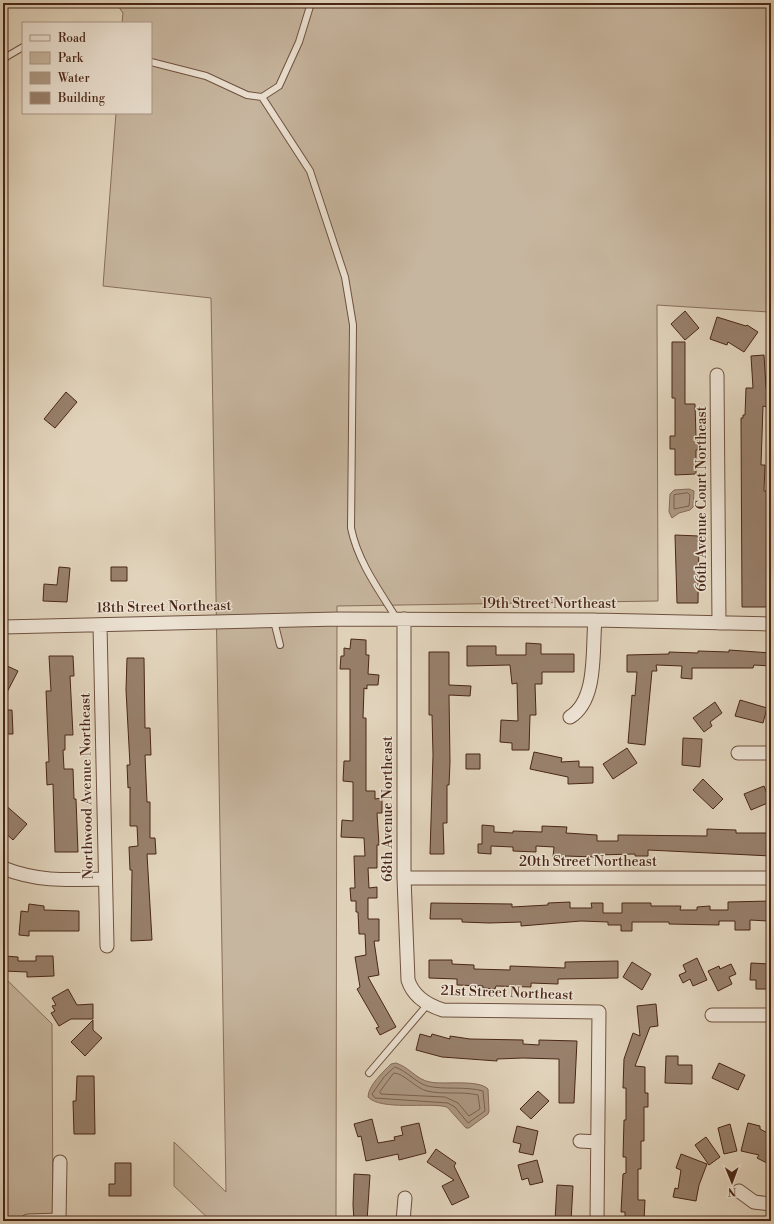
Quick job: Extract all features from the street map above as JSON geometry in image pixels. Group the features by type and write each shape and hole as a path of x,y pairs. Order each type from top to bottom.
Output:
{"street":[{"name":"66th Avenue Court Northeast","path":"717,375 719,623"},
{"name":"68th Avenue Northeast","path":"401,619 406,971 410,987 423,1000"},
{"name":"19th Street Northeast","path":"327,620 595,620 771,624"},
{"name":"18th Street Northeast","path":"3,627 327,620"},
{"path":"570,717 579,712 587,697 590,686 595,620"},
{"name":"Northwood Avenue Northeast","path":"100,625 107,946"},
{"path":"738,753 771,753"},
{"path":"3,868 19,874 49,880 105,879"},
{"name":"20th Street Northeast","path":"404,878 771,878"},
{"name":"21st Street Northeast","path":"423,1000 442,1010 599,1012 598,1142"},
{"path":"712,1015 771,1015"},
{"path":"580,1141 598,1142 596,1221"},
{"path":"28,1221 59,1220 60,1162"},
{"path":"739,1191 754,1202 771,1204"},
{"path":"403,1221 405,1198"}],"lane":[{"path":"152,62 206,76 247,95 262,97 278,86 299,42 311,3"},
{"path":"3,62 6,57 22,48"},
{"path":"262,97 310,171 345,277 353,325 351,528 355,548 372,580 401,619"},
{"path":"274,621 280,645"},
{"path":"370,1073 423,1000"}],"green space":[{"path":"116,3 771,3 771,343 769,312 657,305 658,601 337,606 336,1221 211,1221 174,1186 174,1142 226,1192 211,298 103,286 116,114 152,114 152,22 122,22 123,13"},
{"path":"3,976 52,1024 53,1221 3,1221"}],"water":[{"path":"689,489 694,491 693,507 690,510 679,513 672,518 669,512 670,494 674,490"},
{"path":"396,1063 405,1067 425,1081 436,1083 469,1083 483,1086 488,1089 488,1114 469,1128 466,1128 447,1107 383,1104 368,1097 370,1088 376,1079 391,1064"}],"building":[{"path":"685,311 699,328 685,340 671,324"},
{"path":"717,317 746,326 747,325 758,332 744,352 728,342 727,345 710,339"},
{"path":"672,342 685,342 685,404 695,404 696,437 698,438 698,450 696,450 696,474 675,475 675,449 670,449 670,436 675,436 675,398 672,398"},
{"path":"764,355 767,407 763,406 761,465 765,465 764,491 768,491 768,516 771,516 768,588 771,588 771,607 742,607 741,418 745,415 746,388 753,388 751,356"},
{"path":"66,392 77,402 55,428 44,419"},
{"path":"675,535 699,536 698,603 677,603"},
{"path":"59,567 70,568 67,602 43,601 44,584 57,585"},
{"path":"111,567 127,567 127,581 111,581"},
{"path":"351,639 366,640 366,655 369,655 368,674 379,675 378,685 367,685 367,689 364,688 363,718 366,718 366,791 375,791 375,799 382,798 382,813 377,813 379,845 377,845 377,868 368,868 369,888 377,887 377,898 368,898 368,919 379,919 379,941 374,941 379,975 368,977 396,1027 380,1035 376,1028 379,1027 357,989 360,987 355,957 366,955 365,934 359,934 356,901 351,901 350,888 355,888 354,856 365,856 364,838 341,837 342,820 353,821 353,782 343,781 344,761 350,761 350,669 340,669 341,656 344,656 344,648 350,649"},
{"path":"526,643 541,644 541,654 574,654 574,672 542,672 542,684 535,684 536,715 530,715 529,750 512,750 512,743 500,742 501,720 518,721 517,683 512,684 510,665 467,666 467,646 496,646 496,655 526,655"},
{"path":"729,650 771,653 771,666 754,665 753,668 692,668 692,679 681,678 682,666 656,665 657,671 652,671 645,745 628,743 632,695 635,696 637,672 627,672 627,655 669,654 669,652 698,653 698,651 729,652"},
{"path":"429,652 449,652 449,685 471,686 470,696 449,695 450,762 449,785 447,785 447,823 443,823 444,854 430,854 433,755 432,715 429,715"},
{"path":"49,656 73,656 74,676 70,676 73,735 65,735 65,750 63,750 64,769 73,769 78,852 55,852 53,784 47,785 46,762 49,762 46,691 51,691"},
{"path":"127,658 144,658 145,728 150,728 151,755 145,755 147,802 150,802 150,838 155,838 156,854 147,854 152,940 131,941 132,870 130,870 129,847 138,846 137,826 130,826 130,787 128,788 127,765 130,765 126,690"},
{"path":"3,664 18,671 3,700"},
{"path":"740,700 767,708 763,723 735,716"},
{"path":"715,702 722,713 710,722 712,726 704,732 693,718"},
{"path":"3,710 12,710 13,734 3,734"},
{"path":"683,738 702,739 700,767 682,765"},
{"path":"627,748 637,763 613,779 603,764"},
{"path":"534,752 562,758 561,762 579,761 579,767 593,767 593,783 568,784 568,777 530,769"},
{"path":"466,754 480,754 480,769 466,769"},
{"path":"703,779 723,799 713,809 693,790"},
{"path":"764,786 770,802 751,810 744,794"},
{"path":"3,803 27,824 13,840 3,831"},
{"path":"482,825 494,826 494,832 513,833 513,831 542,832 542,826 567,827 566,833 597,835 597,841 618,841 618,835 707,836 707,829 736,830 736,833 771,833 771,856 648,850 648,856 635,856 635,854 596,855 596,857 565,856 565,858 553,857 554,847 536,846 536,852 513,851 513,847 491,846 491,854 478,853 478,844 482,844"},
{"path":"771,901 771,917 768,917 768,921 750,920 750,930 735,930 735,921 719,921 719,925 669,924 669,922 632,922 632,931 621,931 621,925 608,925 608,922 581,921 521,926 521,922 489,923 462,922 462,919 430,919 431,903 512,904 512,907 570,902 570,908 592,908 591,903 603,903 603,913 622,913 622,903 651,903 651,906 681,906 680,910 697,910 697,907 710,906 710,910 728,910 728,902"},
{"path":"29,904 44,906 44,910 79,911 79,931 29,931 29,936 19,935 21,911 28,912"},
{"path":"4,956 18,957 18,961 36,961 36,956 53,956 54,976 27,977 27,972 4,971"},
{"path":"697,958 707,980 693,986 690,979 683,983 679,975 686,972 683,965"},
{"path":"429,960 452,960 452,964 474,965 474,969 510,970 510,966 565,968 565,962 618,961 618,978 558,979 558,984 531,983 531,987 496,986 495,989 483,988 483,986 457,985 457,979 429,978"},
{"path":"632,962 651,974 642,990 623,977"},
{"path":"751,963 769,964 768,989 756,989 756,980 750,980"},
{"path":"731,964 736,974 729,977 732,984 718,991 708,971 719,966 720,969"},
{"path":"68,989 77,1005 93,1004 93,1019 71,1019 59,1026 51,1013 55,1011 52,1006 56,1005 52,998"},
{"path":"656,1004 658,1026 650,1027 635,1066 645,1067 645,1093 648,1093 648,1107 644,1107 644,1141 641,1141 641,1169 638,1169 638,1200 645,1200 644,1221 625,1221 625,1212 621,1212 623,1174 626,1173 626,1157 623,1157 624,1120 626,1120 626,1088 623,1088 624,1059 633,1033 640,1036 637,1006"},
{"path":"93,1020 93,1030 102,1038 85,1056 71,1042"},
{"path":"420,1034 431,1037 432,1034 450,1039 450,1036 470,1039 523,1040 523,1044 539,1045 539,1040 577,1041 574,1103 559,1103 559,1059 523,1058 497,1059 497,1061 442,1057 416,1050"},
{"path":"666,1056 678,1056 678,1065 692,1065 692,1084 665,1083"},
{"path":"719,1063 745,1075 738,1090 712,1078"},
{"path":"77,1076 94,1076 95,1134 74,1134 73,1101 76,1101"},
{"path":"538,1091 549,1101 531,1119 520,1109"},
{"path":"372,1119 378,1143 395,1140 394,1137 403,1135 401,1127 419,1123 426,1153 399,1160 398,1154 366,1161 361,1136 358,1137 354,1124"},
{"path":"748,1123 760,1126 760,1129 771,1135 771,1165 757,1158 759,1155 741,1151"},
{"path":"730,1124 737,1151 724,1154 718,1128"},
{"path":"517,1126 538,1131 533,1155 519,1152 521,1144 513,1142"},
{"path":"706,1137 720,1157 709,1165 695,1145"},
{"path":"436,1149 456,1163 454,1166 469,1197 452,1205 442,1186 454,1180 427,1162"},
{"path":"681,1154 707,1164 699,1185 696,1201 673,1197 675,1188 678,1189 681,1170 676,1168"},
{"path":"537,1160 543,1182 530,1185 528,1178 522,1180 518,1165"},
{"path":"115,1163 131,1163 131,1196 109,1196 109,1184 115,1184"},
{"path":"354,1174 370,1175 367,1221 354,1221"},
{"path":"557,1185 573,1186 571,1221 555,1221"}]}
